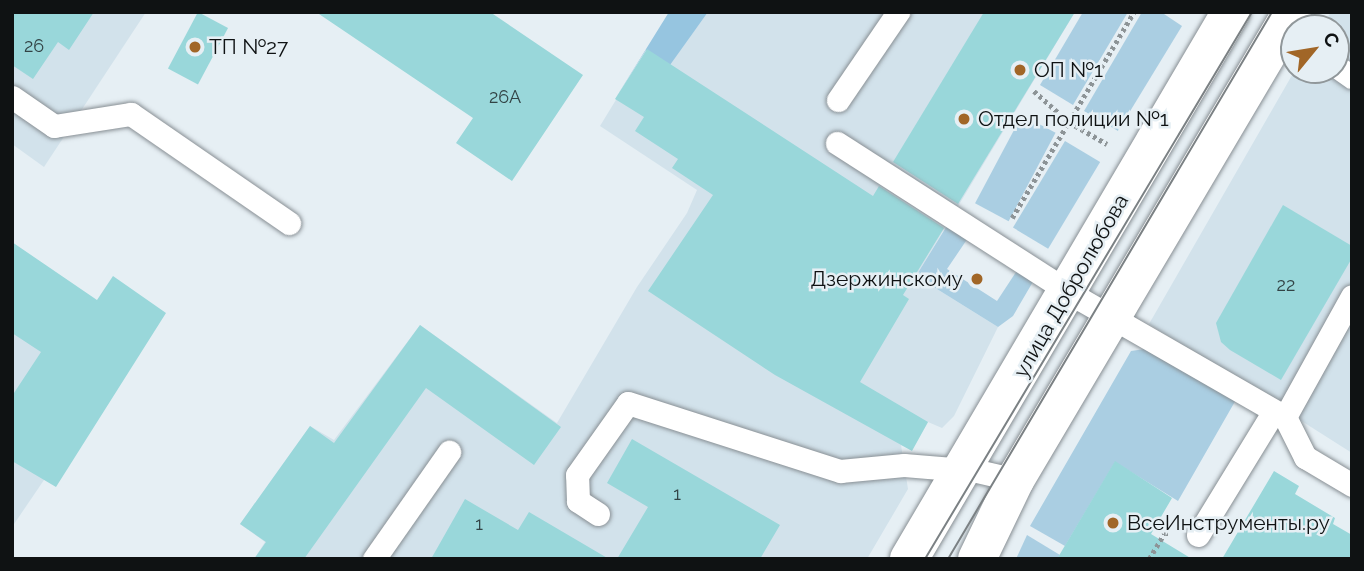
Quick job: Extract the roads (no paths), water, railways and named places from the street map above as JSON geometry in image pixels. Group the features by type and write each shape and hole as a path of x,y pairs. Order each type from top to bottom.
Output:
{"main road":[{"name":"улица Добролюбова","path":"909,559 1231,12"},
{"path":"977,559 1015,480 1280,42"}],"lane":[{"path":"838,100 898,12"},
{"path":"12,97 54,126 131,114 289,223"},
{"path":"837,143 1069,291 1280,414 1305,457 1352,485"},
{"path":"1198,534 1280,414 1352,296"},
{"path":"598,514 578,500 577,475 628,403 840,471 904,465 962,470 1015,480"},
{"path":"374,559 449,452"}],"tram line":[{"path":"925,559 1252,12"},
{"path":"948,559 1272,12"}],"place":[{"name":"ТП №27","path":"195,47"},
{"name":"ОП №1","path":"1020,70"},
{"name":"Отдел полиции №1","path":"964,119"},
{"name":"Дзержинскому","path":"977,279"},
{"name":"ВсеИнструменты.ру","path":"1113,523"}]}
